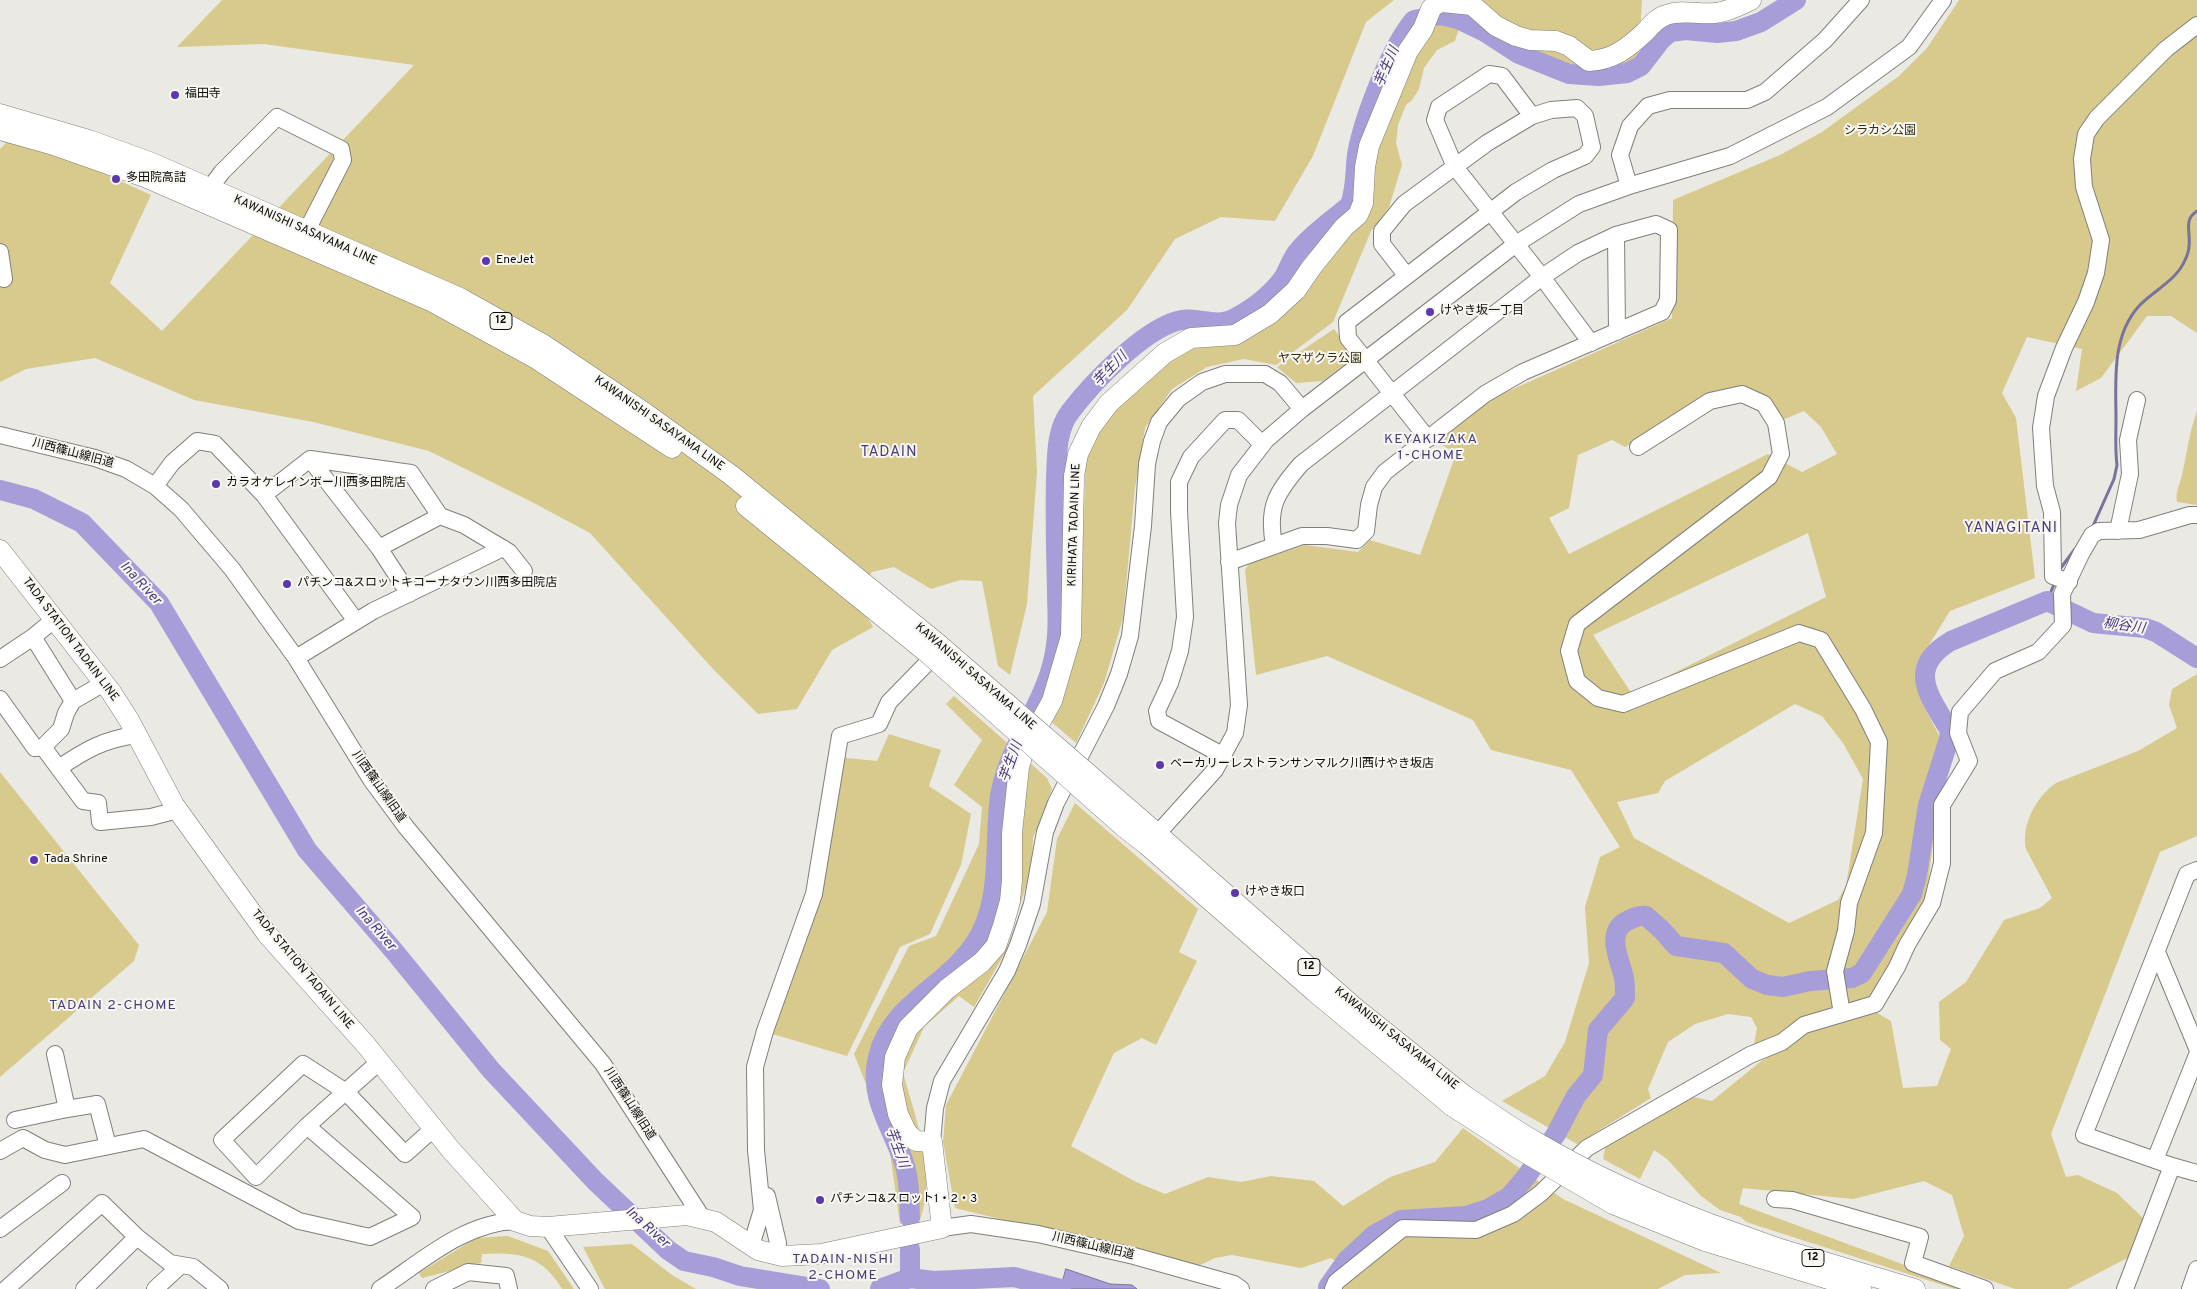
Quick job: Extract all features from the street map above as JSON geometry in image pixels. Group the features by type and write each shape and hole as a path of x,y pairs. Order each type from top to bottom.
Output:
{"main road":[{"name":"KIRIHATA TADAIN LINE","path":"932,1142 916,1141 907,1133 898,1114 892,1086 895,1057 908,1028 947,989 982,962 996,946 1003,926 1010,901 1012,833 1019,767 1023,753 1052,700 1071,636 1074,485 1078,454 1091,427 1109,403 1165,354 1191,338 1235,335 1270,314 1296,290 1344,227 1358,215 1362,203 1365,167 1370,146 1408,51 1423,29 1431,9 1436,4 1442,2 1472,5 1496,26 1516,36 1530,40 1556,41 1569,46 1589,61 1614,56 1630,46 1656,20 1667,15 1686,12 1716,13 1734,9 1751,0"},
{"name":"KAWANISHI SASAYAMA LINE","path":"0,114 89,140 152,163 460,298 544,344 645,413 730,475 931,651 1152,840 1315,992 1459,1101 1511,1144 1613,1204 1709,1233 1861,1289"},
{"name":"KAWANISHI SASAYAMA LINE","path":"0,130 51,144 145,177 431,301 535,358 688,458 931,651"},
{"name":"TADA STATION TADAIN LINE","path":"0,550 104,683 178,810 267,934 379,1062 433,1129 515,1221"},
{"path":"515,1221 530,1226 548,1227 695,1217 716,1222 758,1250 782,1256 821,1254 942,1228 932,1142"},
{"name":"KAWANISHI SASAYAMA LINE","path":"1709,1233 1774,1246 1915,1289"}],"street":[{"path":"1629,186 1620,155 1630,126 1648,106 1670,100 1746,100 1765,92 1818,46 1862,0"},
{"path":"1152,840 1209,777 1224,756 1235,733 1239,705 1227,523 1229,505 1239,475 1262,444 1302,409 1516,244 1579,204 1629,186 1730,156 1827,107 1909,47 1943,0"},
{"path":"1333,1289 1336,1282 1403,1228 1476,1230 1513,1214 1541,1193 1587,1148 1750,1055 1782,1042 1804,1025 1841,1011 1875,1004 1932,903 1942,863 1942,805 1970,761 1958,733 1960,712 1995,671 2038,652 2063,626 2062,580 2052,512 2045,486 2041,428 2046,396 2064,348 2086,302 2097,264 2100,240 2084,187 2082,159 2086,134 2097,118 2166,49 2197,25"},
{"path":"1532,116 1502,76 1489,74 1439,107 1435,120 1455,167 1542,277 1591,343"},
{"path":"1406,275 1382,244 1382,231 1404,204 1487,143 1532,116 1551,110 1577,108 1586,116 1592,147 1585,156 1552,170 1516,192 1347,322 1348,338 1428,438"},
{"path":"210,188 222,172 277,117 341,149 342,160 306,232"},
{"path":"1229,562 1302,536 1327,536 1357,540 1366,531 1369,505 1374,487 1385,472 1485,394 1523,372 1662,312 1668,300 1669,230 1656,224 1616,235 1578,253 1542,277 1301,464 1285,483 1273,505 1270,526 1274,545"},
{"path":"1616,235 1617,332"},
{"path":"0,252 4,280"},
{"path":"932,1142 935,1108 942,1081 1007,971 1032,904 1045,832 1056,803 1106,706 1119,674 1130,636 1144,526 1147,464 1152,441 1159,422 1178,398 1202,382 1225,374 1265,374 1280,383 1302,409"},
{"path":"1638,447 1710,401 1742,394 1764,404 1776,423 1781,454 1769,477 1577,624 1569,651 1577,681 1598,698 1623,704 1799,633 1821,640 1863,708 1879,742 1874,833 1849,903 1846,931 1835,971 1841,1011"},
{"path":"2118,530 2130,474 2128,440 2137,400"},
{"path":"1224,756 1159,721 1157,711 1170,683 1180,651 1185,617 1179,482 1192,457 1225,420 1238,420 1262,444"},
{"name":"川西篠山線旧道","path":"0,435 95,458 126,469 154,486 181,509 232,569 296,658 372,781 406,827 603,1064 695,1217"},
{"path":"154,486 172,463 197,441 216,444 264,495 356,621"},
{"path":"264,495 310,459 411,473 440,516 464,525 503,548 509,552 524,571"},
{"path":"310,459 379,548 408,594"},
{"path":"2062,580 2092,535 2098,531 2139,530 2190,515 2197,515"},
{"path":"379,548 440,516"},
{"path":"296,658 356,621 503,548"},
{"path":"0,660 33,638 55,619"},
{"path":"33,638 73,702"},
{"path":"751,1246 762,1210 756,1150 755,1067 765,1031 814,894 840,736 878,724 889,702 931,651"},
{"path":"0,699 35,748 44,747 61,729 66,713 73,702 104,683"},
{"path":"59,768 105,741 136,735"},
{"path":"44,747 83,801 98,803 100,822 151,817 178,810"},
{"path":"2197,870 2187,874 2084,1136 2197,1173"},
{"path":"2157,952 2197,1048"},
{"path":"55,1054 51,1074 67,1109"},
{"path":"2155,1160 2197,1055"},
{"path":"379,1062 346,1092 308,1126 256,1177 222,1140 303,1064 346,1092 405,1154 433,1129"},
{"path":"15,1120 97,1104 108,1146"},
{"path":"0,1151 23,1138 45,1150 64,1155 144,1139 300,1221 370,1237 412,1217 308,1126"},
{"path":"756,1150 778,1243 777,1255"},
{"path":"2129,1288 2172,1166"},
{"path":"0,1229 24,1219 62,1182"},
{"path":"1775,1199 1792,1200 1920,1237 1913,1262 1986,1289"},
{"path":"6,1289 102,1204 137,1237 170,1263 193,1267 220,1289"},
{"path":"380,1289 463,1234 498,1222 515,1221"},
{"name":"川西篠山線旧道","path":"942,1228 971,1224 1038,1234 1134,1256 1234,1284 1241,1289"},
{"path":"548,1227 590,1289"},
{"path":"84,1289 137,1237"},
{"path":"155,1289 181,1265"},
{"path":"2190,1289 2197,1269"},
{"path":"434,1289 468,1272 506,1276 509,1289"}],"green space":[{"path":"222,0 1394,0 1366,22 1313,156 1275,221 1221,217 1175,239 1127,310 1033,396 1037,472 1027,604 1010,675 998,666 982,581 960,580 931,589 894,567 872,572 855,596 873,627 832,650 797,709 758,714 714,670 590,533 429,451 313,422 194,400 95,358 26,369 0,382 0,149 15,133 151,195 110,283 162,331 414,65 264,44 177,47"},
{"path":"1461,0 1642,0 1638,65 1564,72 1520,48 1499,52 1463,17 1455,41 1437,50 1424,68 1419,89 1412,100 1406,105 1398,125 1396,143 1402,165 1389,207 1371,231 1333,322 1276,365 1244,359 1207,367 1172,389 1145,428 1135,488 1123,618 1104,683 1076,743 1048,719 1081,596 1086,454 1102,420 1166,358 1282,311 1283,287 1319,236 1332,224 1352,212 1379,131 1404,71 1433,28 1449,19 1461,5"},
{"name":"シラカシ公園","path":"1959,0 2197,0 2197,333 2171,316 2147,316 2101,378 2076,391 2082,349 2027,337 2002,393 2016,418 2035,578 1950,611 1919,661 1921,701 1950,756 1936,819 1926,900 1869,1000 1772,1041 1754,1044 1757,1028 1751,1017 1728,1014 1695,1024 1668,1042 1648,1089 1651,1098 1577,1144 1502,1101 1545,1076 1565,1042 1589,963 1585,907 1600,857 1620,847 1571,770 1491,750 1473,720 1327,656 1256,675 1245,570 1249,564 1305,545 1358,552 1370,540 1420,555 1456,454 1438,442 1493,398 1672,318 1673,200 1780,155 1822,132 1899,76 1927,48","holes":["1718,393 1772,403 1780,421 1804,411 1821,427 1837,454 1802,472 1768,454 1569,554 1549,518 1569,508 1578,455 1612,440 1625,447","1808,533 1826,597 1632,694 1593,635","1795,704 1822,716 1843,743 1863,779 1846,886 1838,900 1789,923 1634,838 1617,802 1658,793 1665,781"]},
{"name":"ヤマザクラ公園","path":"1334,329 1352,353 1350,360 1323,381 1296,383 1277,367"},
{"path":"2197,411 2197,505 2177,502 2177,491"},
{"path":"2197,674 2197,836 2160,852 2051,1134 2066,1177 2078,1175 2117,1193 2145,1220 2129,1257 2068,1289 2015,1289 1949,1266 1964,1236 1952,1195 1924,1181 1853,1199 1743,1188 1739,1204 1970,1289 1955,1289 1746,1222 1741,1217 1720,1210 1701,1196 1667,1159 1654,1150 1640,1179 1603,1159 1606,1144 1688,1096 1712,1101 1760,1062 1806,1032 1877,1013 1891,1021 1903,1088 1937,1086 1951,1049 1940,1040 1939,1002 1966,982 2004,920 2040,908 2052,898 2026,849 2025,840 2028,821 2036,804 2056,783 2138,751 2177,728 2169,705 2172,689"},
{"path":"954,696 1047,778 1052,789 1033,838 1032,867 1006,951 974,1007 959,996 924,1027 903,1073 923,1146 926,1183 925,1202 920,1220 900,1224 888,1139 854,1054 909,946 936,936 979,844 982,807 954,785 982,740 946,704"},
{"path":"889,734 941,750 929,786 971,814 961,865 930,934 900,947 847,1056 769,1033 807,925 837,757 877,761"},
{"name":"Tada Shrine","path":"0,772 139,945 134,961 0,1077"},
{"path":"1075,803 1198,909 1179,952 1197,961 1156,1045 1142,1038 1114,1053 1071,1146 1136,1182 1165,1194 1208,1177 1241,1182 1271,1176 1314,1181 1343,1206 1390,1177 1435,1162 1463,1128 1563,1199 1721,1273 1685,1275 1658,1289 1331,1289 1338,1263 1331,1258 1301,1268 1232,1255 1215,1258 1196,1267 955,1208 943,1142 946,1105 1047,912 1057,839"},
{"path":"508,1236 548,1251 574,1289 562,1289 546,1269 537,1262 518,1255 482,1254 481,1263 422,1278 419,1273 476,1238"},
{"path":"632,1244 672,1275 696,1289 605,1289 583,1247"}],"shaded area":[{"path":"1066,1269 1110,1284 1132,1285 1137,1289 1061,1289"}],"waterway":[{"name":"芋生川","path":"910,1218 906,1170 883,1112 876,1086 878,1057 884,1039 894,1023 919,997 948,973 973,946 983,929 989,911 996,873 1000,796 1005,776 1046,684 1056,645 1058,624 1056,520 1058,444 1062,427 1070,412 1104,373 1149,335 1177,321 1229,321 1257,304 1284,277 1294,256 1305,244 1350,205 1357,155 1365,123 1387,65 1396,47 1414,20 1441,15 1458,19 1485,32 1519,54 1569,74 1599,76 1627,73 1641,66 1661,40 1670,32 1686,30 1717,33 1736,31 1761,22 1796,0"},
{"path":"2093,526 2114,479 2117,465 2116,375 2119,345 2130,318 2139,306 2171,279 2181,267 2189,249 2188,227 2190,218 2197,211"},
{"name":"Ina River","path":"0,490 34,499 82,523 159,603 307,850 394,951 491,1070 595,1181 668,1250 684,1261 713,1267 740,1276 820,1289"},
{"path":"2060,569 2075,549"},
{"path":"2047,601 2055,582"},
{"name":"柳谷川","path":"1328,1287 1347,1260 1374,1235 1401,1220 1466,1216 1488,1209 1509,1197 1526,1177 1556,1134 1576,1096 1593,1075 1598,1030 1625,998 1624,978 1617,955 1615,939 1620,926 1627,921 1638,916 1646,916 1676,946 1724,953 1752,979 1767,985 1783,987 1810,981 1852,978 1862,973 1912,894 1917,875 1928,805 1949,739 1950,731 1929,695 1926,683 1925,672 1937,651 1951,641 2047,601 2093,623 2145,628 2156,632 2197,658"},
{"name":"芋生川","path":"910,1249 910,1278"},
{"name":"Ina River","path":"880,1289 910,1278 934,1281 1014,1277 1061,1289"}],"place":[{"name":"福田寺","path":"175,95"},
{"name":"多田院高詰","path":"116,179"},
{"name":"EneJet","path":"486,261"},
{"name":"けやき坂一丁目","path":"1430,312"},
{"name":"カラオケレインボー川西多田院店","path":"216,484"},
{"name":"パチンコ&スロットキコーナタウン川西多田院店","path":"287,584"},
{"name":"ベーカリーレストランサンマルク川西けやき坂店","path":"1160,765"},
{"name":"Tada Shrine","path":"34,860"},
{"name":"けやき坂口","path":"1235,893"},
{"name":"パチンコ&スロット1・2・3","path":"820,1200"}],"district":[{"name":"KEYAKIZAKA 1-CHOME","path":"1431,448"},
{"name":"TADAIN","path":"889,453"},
{"name":"YANAGITANI","path":"2011,529"},
{"name":"TADAIN 2-CHOME","path":"113,1006"},
{"name":"TADAIN-NISHI 2-CHOME","path":"843,1268"}]}
